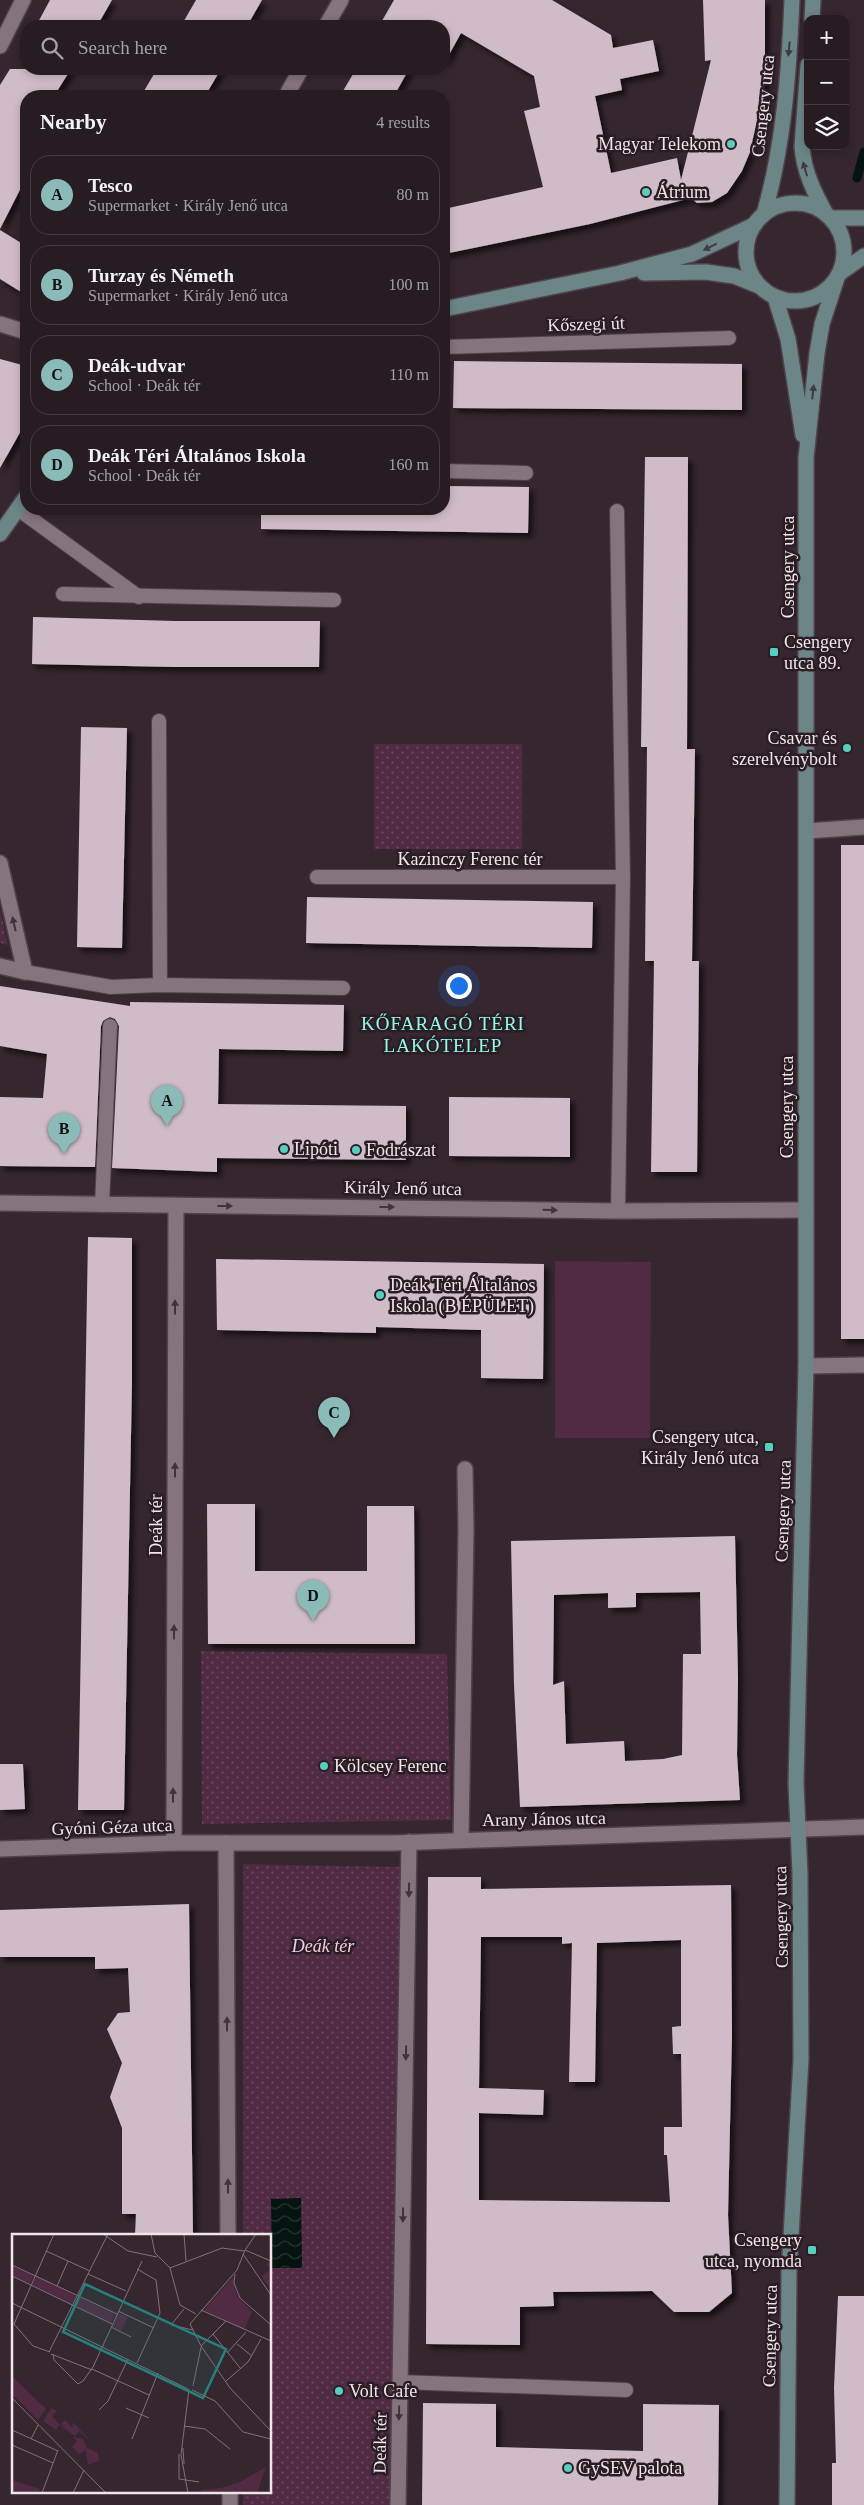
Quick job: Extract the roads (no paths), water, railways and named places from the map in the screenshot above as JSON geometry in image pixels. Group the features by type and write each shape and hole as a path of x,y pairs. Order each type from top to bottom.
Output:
{"main road":[{"name":"Csengery utca","path":"759,219 773,181 780,145 792,0"},
{"path":"812,15 813,0"},
{"path":"805,105 803,160 809,182 828,216 839,230 844,244 844,259 838,276"},
{"path":"450,308 620,273 702,251 759,219 778,206 794,202 811,205 828,216 864,218"},
{"path":"759,219 747,240 746,257 750,273 760,287"},
{"path":"620,273 706,272 734,276 760,287 775,297 788,301 802,301 816,297 828,289 838,276 864,256"},
{"name":"Csengery utca","path":"787,2505 789,2272 801,2060 800,1874 796,1783 806,1366 806,458 817,352 822,324 838,276"},
{"name":"Csengery utca","path":"775,297 788,339 806,458"},
{"path":"0,534 20,506"}],"street":[{"path":"0,46 23,0"},
{"path":"329,20 341,0"},
{"path":"289,90 298,75"},
{"path":"0,324 20,330"},
{"path":"807,831 864,827"},
{"path":"0,863 25,972 0,966"},
{"name":"Király Jenő utca","path":"0,1203 176,1206 392,1206 618,1211 806,1210"},
{"name":"Deák tér","path":"174,1843 172,1800 176,1206"},
{"path":"806,1366 864,1365"},
{"path":"461,1840 466,1530 465,1469"},
{"name":"Arany János utca","path":"226,1843 409,1842 864,1827"},
{"name":"Deák tér","path":"398,2505 409,1842"},
{"path":"226,1843 228,2234"},
{"name":"Gyóni Géza utca","path":"0,1848 226,1843"},
{"path":"230,2492 230,2505"}],"lane":[{"name":"Kőszegi út","path":"450,347 729,338"},
{"path":"450,471 526,473"},
{"path":"617,511 623,877 618,1211"},
{"path":"37,515 139,597"},
{"path":"63,594 334,600"},
{"path":"159,721 160,985"},
{"name":"Kazinczy Ferenc tér","path":"317,878 623,877"},
{"path":"25,972 111,987 160,985 343,988"},
{"path":"102,1205 110,1026"},
{"path":"400,2382 626,2390"}],"water":[{"path":"301,2198 302,2268 272,2268 271,2199"}],"waterway":[{"path":"857,178 864,152"}],"place":[{"name":"Magyar Telekom","path":"731,144"},
{"name":"Átrium","path":"646,192"},
{"name":"Csengery utca 89.","path":"774,652"},
{"name":"Csavar és szerelvénybolt","path":"847,748"},
{"name":"Tesco","path":"167,1126"},
{"name":"Lipóti","path":"284,1149"},
{"name":"Fodrászat","path":"356,1150"},
{"name":"Turzay és Németh","path":"64,1154"},
{"name":"Deák Téri Általános Iskola (B ÉPÜLET)","path":"380,1295"},
{"name":"Deák-udvar","path":"334,1438"},
{"name":"Csengery utca, Király Jenő utca","path":"769,1447"},
{"name":"Deák Téri Általános Iskola","path":"313,1621"},
{"name":"Kölcsey Ferenc","path":"324,1766"},
{"name":"Csengery utca, nyomda","path":"812,2250"},
{"name":"Volt Cafe","path":"339,2391"},
{"name":"GySEV palota","path":"568,2468"}],"district":[{"name":"KŐFARAGÓ TÉRI LAKÓTELEP","path":"443,1034"}]}
